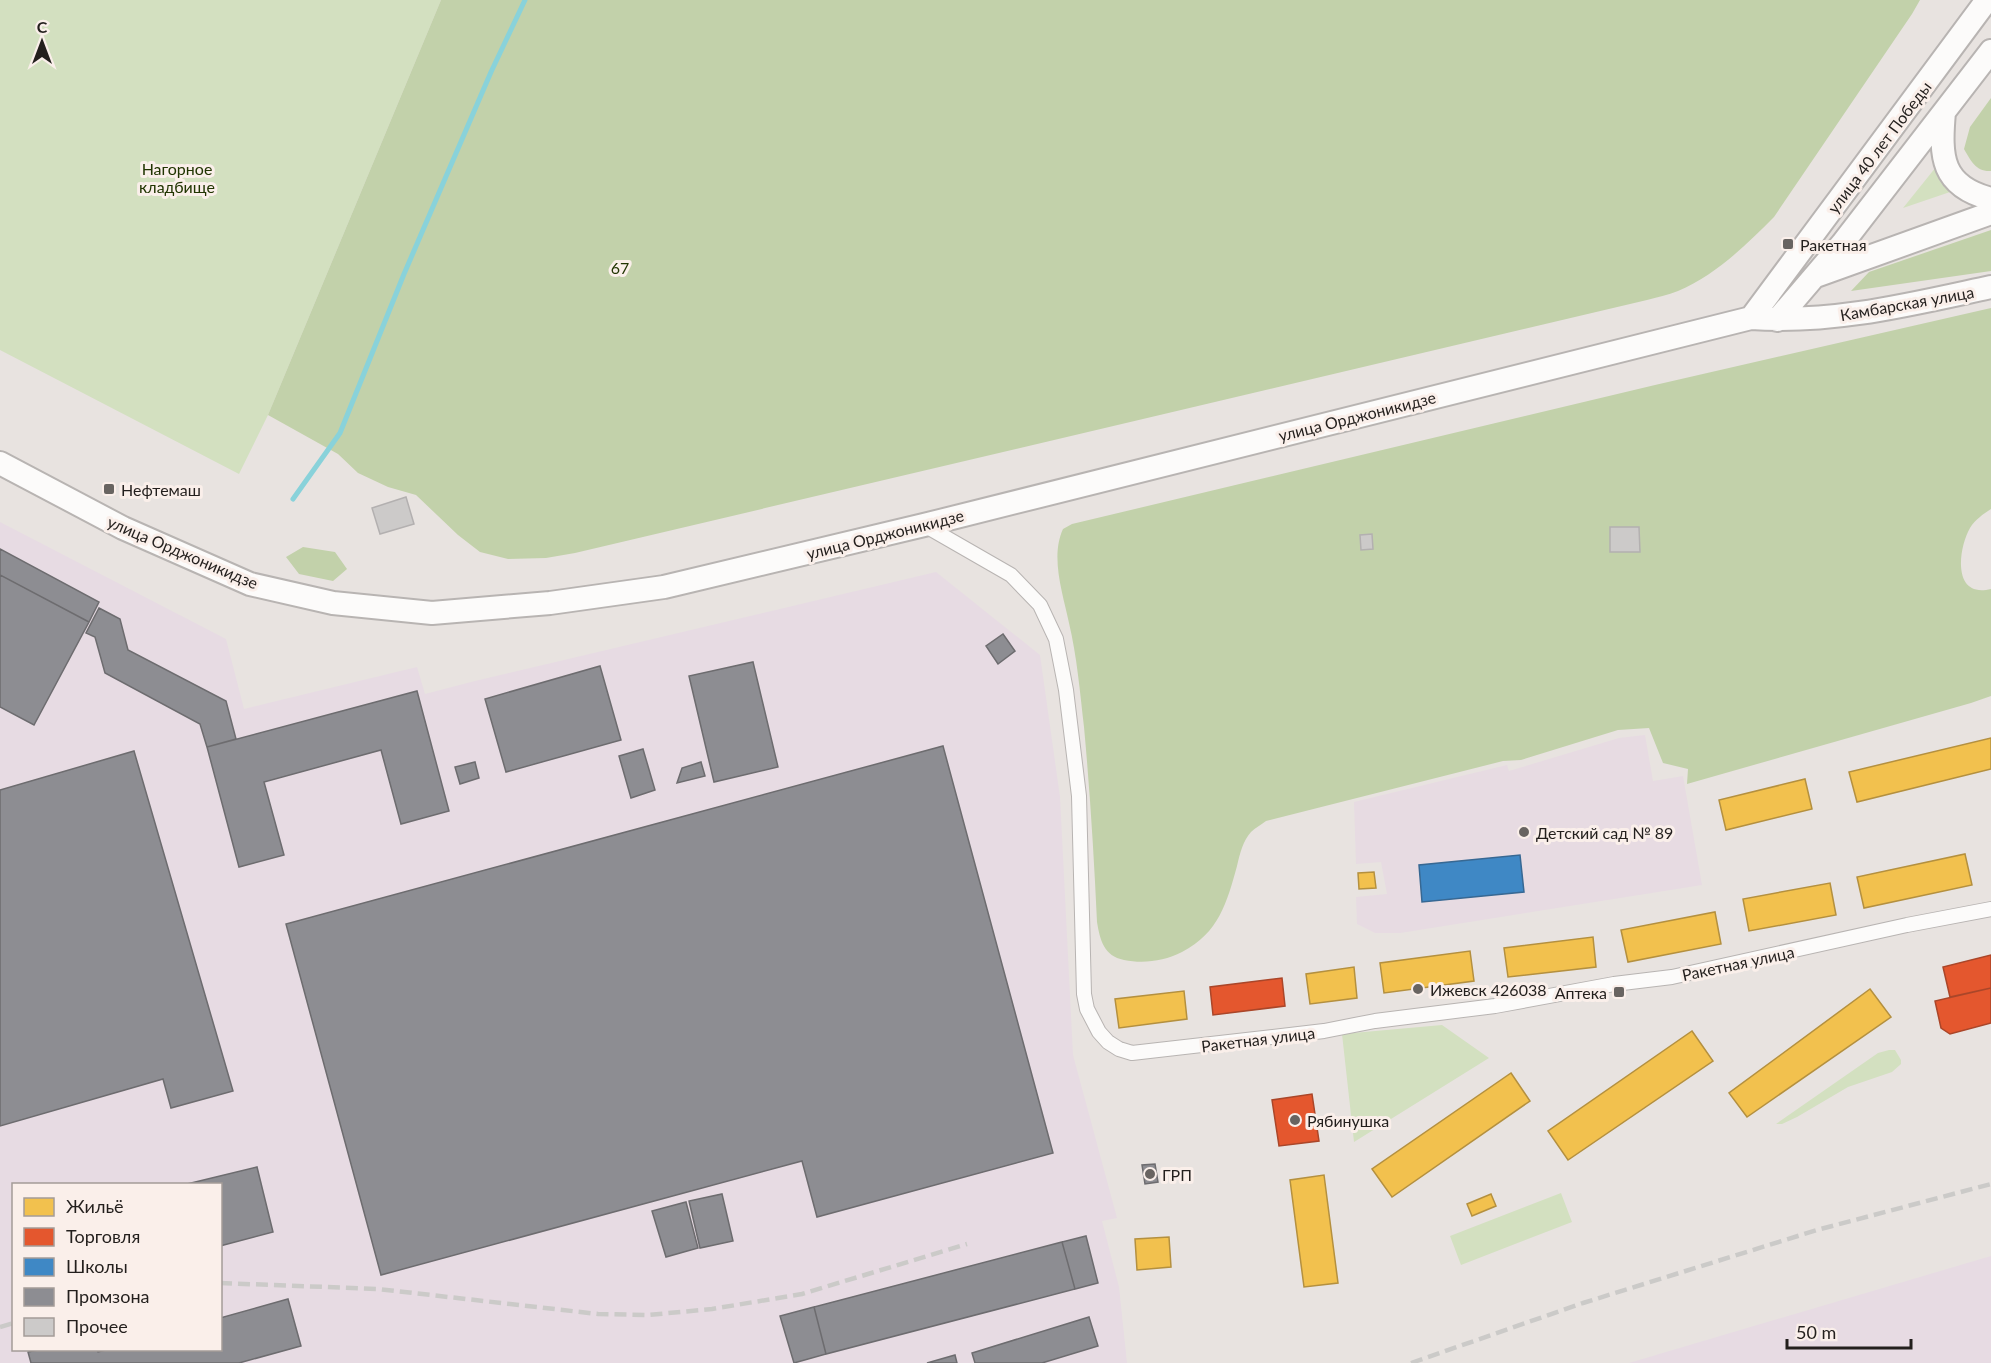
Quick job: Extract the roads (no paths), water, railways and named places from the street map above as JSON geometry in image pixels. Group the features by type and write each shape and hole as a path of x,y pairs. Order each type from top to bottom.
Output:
{"main road":[{"name":"улица 40 лет Победы","path":"1770,294 1987,0"},
{"name":"улица 40 лет Победы","path":"1777,320 1842,244 1991,51"},
{"path":"1944,112 1943,160 1951,176 1964,188 1991,200"},
{"path":"1751,318 1770,294 1991,213"},
{"path":"1819,227 1842,244"},
{"name":"Камбарская улица","path":"1751,318 1777,320 1880,311 1991,287"},
{"name":"улица Орджоникидзе","path":"0,463 123,528 250,584 333,603 432,613 550,603 664,587 924,525 1751,318"}],"street":[{"name":"Ракетная улица","path":"924,525 1011,575 1040,605 1056,639 1066,690 1079,796 1084,994 1087,1009 1099,1032 1119,1049 1132,1053 1206,1045 1495,1006 1614,984 1672,977 1907,925 1991,909"}],"waterway":[{"path":"293,499 340,433 404,274 491,72 525,0"}],"railway":[{"path":"1411,1363 1583,1303 1817,1230 1991,1184"},
{"path":"222,1283 378,1289 598,1314 648,1315 712,1309 802,1294 967,1244"},
{"path":"0,1327 12,1324"}],"place":[{"name":"Ракетная","path":"1788,244"},
{"name":"Нефтемаш","path":"109,489"},
{"name":"Детский сад № 89","path":"1524,832"},
{"name":"Ижевск 426038","path":"1418,989"},
{"name":"Аптека","path":"1619,992"},
{"name":"Рябинушка","path":"1295,1120"},
{"name":"ГРП","path":"1150,1174"}],"park label":[{"name":"Нагорное кладбище","path":"177,177"},
{"name":"67","path":"620,267"}]}
